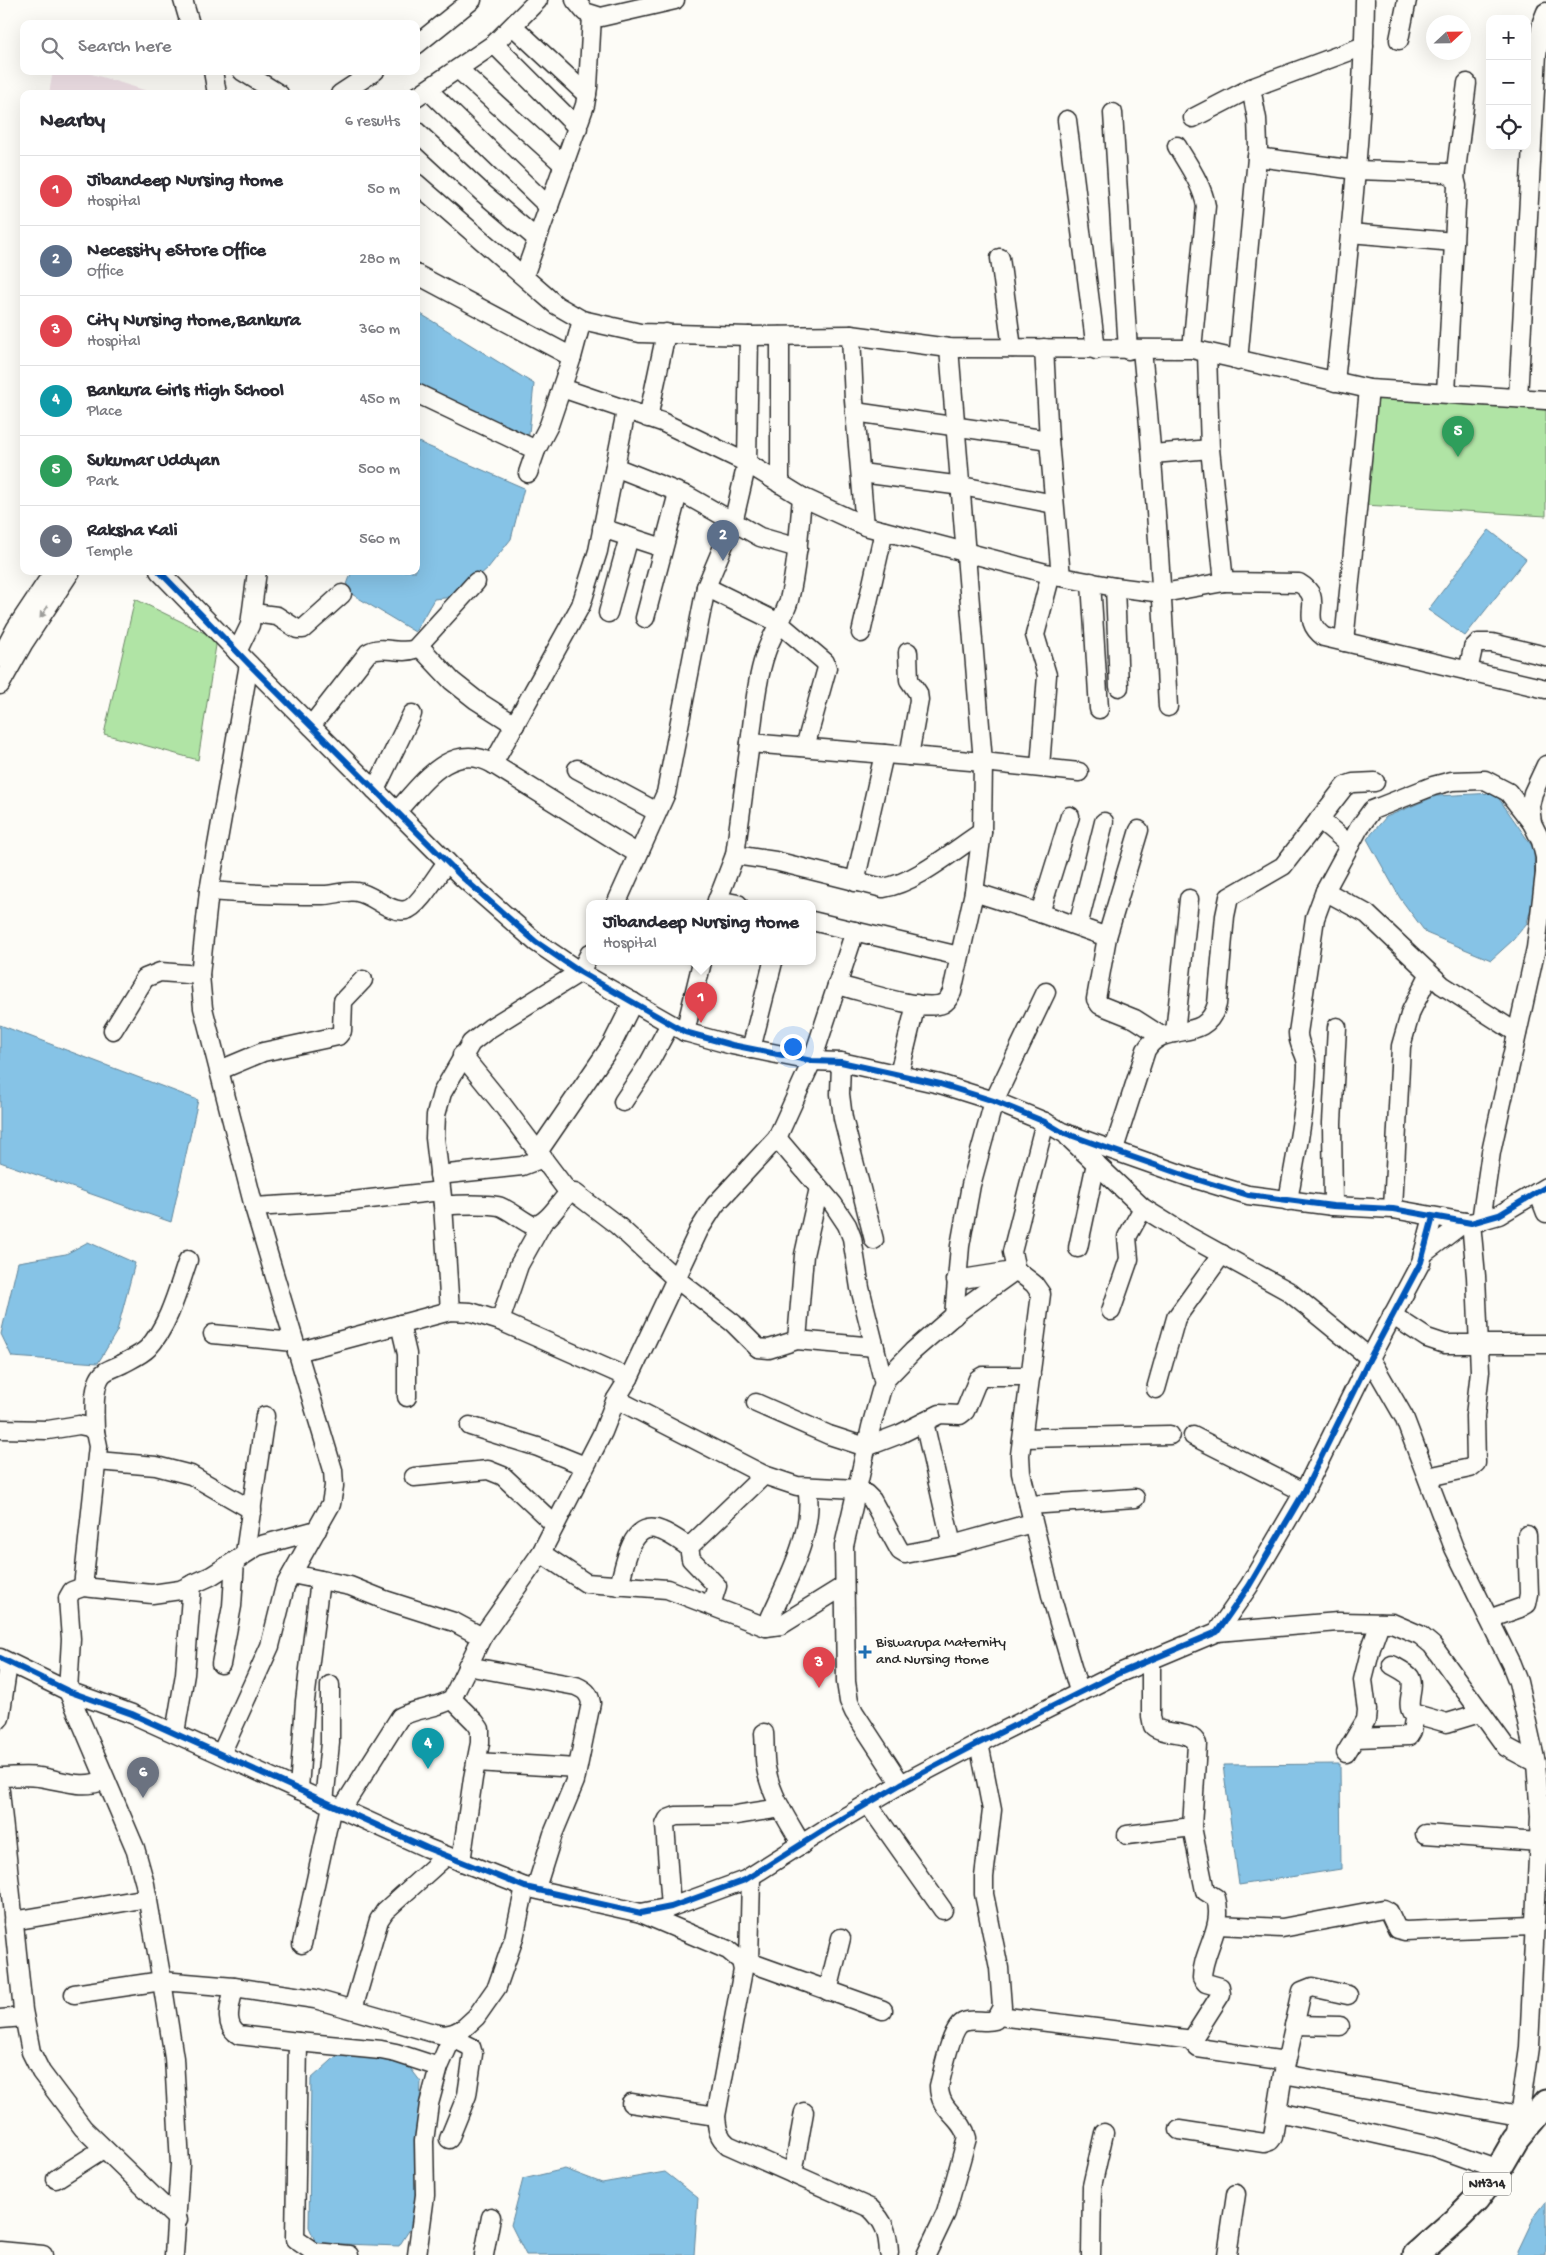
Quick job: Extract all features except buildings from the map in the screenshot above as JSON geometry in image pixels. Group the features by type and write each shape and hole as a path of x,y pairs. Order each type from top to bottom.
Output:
{"highway":[{"name":"NH314","path":"1416,2255 1459,2218 1476,2200 1498,2170 1518,2127 1546,2103"}],"street":[{"path":"183,0 189,20"},
{"path":"193,0 199,20"},
{"path":"420,42 472,0"},
{"path":"538,0 494,44 422,94 549,207"},
{"path":"575,0 592,16 601,17 675,0"},
{"path":"1335,382 1356,170 1365,0"},
{"path":"1399,40 1407,0"},
{"path":"1518,398 1537,54 1546,12"},
{"path":"524,276 578,128 587,95 592,16"},
{"path":"512,26 587,95"},
{"path":"494,44 578,128"},
{"path":"1193,118 1251,88 1364,46"},
{"path":"458,68 564,165"},
{"path":"202,75 203,90"},
{"path":"214,75 216,90"},
{"path":"248,75 273,90"},
{"path":"346,90 370,75"},
{"path":"1446,393 1457,186 1455,178 1467,83"},
{"path":"1238,361 1258,157 1257,119 1251,88"},
{"path":"1114,113 1135,350 1153,454 1163,593 1168,708"},
{"path":"1066,120 1096,350"},
{"path":"420,136 537,239"},
{"path":"1178,146 1199,184 1206,206 1200,351 1224,582"},
{"path":"1258,157 1356,170 1447,173 1455,178"},
{"path":"420,186 556,305 582,320 640,333 749,336 851,335 949,348 1200,351 1369,389 1546,400"},
{"path":"1350,233 1454,242"},
{"path":"1000,258 1012,348"},
{"path":"420,276 572,357"},
{"path":"528,474 536,450 549,425 562,388 582,320"},
{"path":"648,418 666,334"},
{"path":"851,335 865,526"},
{"path":"618,900 671,778 706,587 733,522 747,463 749,336"},
{"path":"780,336 780,484"},
{"path":"837,985 916,1004 939,1005 947,1001 952,992 974,892 982,832 983,762 962,486 954,427 949,348"},
{"path":"1040,767 1047,676 1035,635 1056,575 1054,504 1044,348"},
{"path":"562,388 662,422 747,463 802,497 865,526 1056,575 1115,587 1163,593 1224,582 1299,583 1307,588 1312,597 1311,622 1324,637 1546,689"},
{"path":"1344,642 1369,389"},
{"path":"420,395 536,450"},
{"path":"493,764 581,605 602,528 626,411"},
{"path":"856,412 1049,440"},
{"path":"1153,454 1210,449"},
{"path":"615,467 678,493 760,537 798,548"},
{"path":"861,473 962,486 1054,504"},
{"path":"645,618 678,493"},
{"path":"718,900 736,855 760,672 766,651 788,602 798,548 802,497"},
{"path":"602,528 663,548"},
{"path":"861,633 884,531"},
{"path":"608,613 629,537"},
{"path":"0,658 16,628 51,575"},
{"path":"0,685 22,644 68,575"},
{"path":"164,575 243,658 447,862 536,942 580,972 678,1028 751,1049 812,1061 841,1062 940,1084 994,1101 1045,1122 1062,1132 1248,1195 1333,1206 1393,1209 1472,1222"},
{"path":"221,1754 270,1646 285,1586 331,1504 334,1486 333,1470 254,1207 203,1008 200,975 209,891 243,658 253,613 257,575"},
{"path":"311,726 368,653 373,649 408,652 419,646 476,582"},
{"path":"1091,582 1099,709"},
{"path":"706,587 779,623 820,655 825,662 827,668 805,747"},
{"path":"1115,587 1119,687"},
{"path":"253,613 277,616 296,629 303,630 342,594"},
{"path":"1468,671 1473,648 1478,643 1492,643 1546,656"},
{"path":"419,646 452,681 476,700 515,725"},
{"path":"908,652 909,680 918,693 919,700 909,756"},
{"path":"375,790 412,714"},
{"path":"750,743 1080,772"},
{"path":"855,882 884,754"},
{"path":"396,811 440,766 469,756 482,758 638,854"},
{"path":"1532,822 1530,806 1539,796 1546,765"},
{"path":"577,769 657,812"},
{"path":"1288,1201 1302,1122 1307,1068 1306,1060 1298,1042 1298,1033 1315,918 1325,891 1372,810 1417,791 1452,780 1485,780 1496,784 1508,792 1532,822 1541,841 1545,857 1545,873 1532,971 1491,1152 1472,1222 1480,1380 1475,1416 1476,1463 1470,1468 1428,1477"},
{"path":"1114,1149 1146,1050 1151,1042 1168,1034 1200,1027 1214,1016 1217,1004 1225,916 1229,897 1283,866 1345,786 1353,783 1375,782"},
{"path":"1040,913 1070,816"},
{"path":"1319,819 1350,845"},
{"path":"1078,926 1104,822"},
{"path":"1138,830 1107,937 1096,999 1100,1005 1168,1034"},
{"path":"736,855 776,860 883,888 894,886 939,861 982,832"},
{"path":"209,891 269,895 332,895 358,892 400,910 407,910 416,904 447,862"},
{"path":"1325,891 1367,914 1429,975 1517,1034"},
{"path":"974,892 1107,937"},
{"path":"1168,1034 1189,899"},
{"path":"816,922 959,956"},
{"path":"332,1806 400,1717 409,1712 445,1704 457,1693 467,1666 482,1637 541,1553 616,1399 629,1378 699,1230 715,1205 777,1138 812,1061 855,931"},
{"path":"450,1311 441,1190 434,1138 436,1115 442,1093 471,1043 490,1028 580,972 586,961"},
{"path":"623,1102 649,1063 678,1028 701,965"},
{"path":"751,1049 772,965"},
{"path":"113,1030 145,978 160,972 200,975"},
{"path":"1393,1209 1401,1046 1412,1011 1429,975"},
{"path":"220,1070 263,1052 338,1036 342,1031 343,1001 364,980"},
{"path":"954,1316 960,1246 972,1184 994,1101 1046,992"},
{"path":"254,1207 352,1201 441,1190 522,1166 540,1155 612,1044 633,1002"},
{"path":"899,1074 916,1004"},
{"path":"1333,1206 1332,1124 1337,1027"},
{"path":"462,1056 569,1193"},
{"path":"841,1062 840,1094 843,1118 874,1240"},
{"path":"1045,1122 1012,1252 1016,1270 1034,1284 1041,1294 1020,1455 1021,1473 1032,1523 1079,1691"},
{"path":"1062,1132 1143,1208 1188,1236 1288,1292 1370,1358 1404,1417 1458,1556 1503,1645 1518,1682 1543,1791 1534,1926 1529,2047 1518,2127 1198,2048 1193,2040"},
{"path":"777,1138 840,1214 852,1238 860,1288 884,1384"},
{"path":"1078,1248 1096,1164"},
{"path":"797,1340 804,1255 819,1188"},
{"path":"441,1190 498,1206 514,1213 530,1224 535,1225 543,1222"},
{"path":"1423,1254 1472,1222 1499,1215 1542,1190 1546,1213"},
{"path":"500,1321 519,1265 543,1222 569,1193 575,1193 617,1225 675,1278 733,1324 758,1348 769,1349 797,1340 875,1347"},
{"path":"1111,1311 1130,1259 1127,1237 1130,1227 1143,1208"},
{"path":"1217,1632 1249,1586 1304,1492 1370,1358 1421,1262 1433,1217"},
{"path":"1156,1389 1176,1318 1222,1254"},
{"path":"84,1587 97,1460 95,1399 99,1379 103,1373 143,1352 156,1337 172,1307 188,1260"},
{"path":"956,1280 1016,1270"},
{"path":"901,1784 863,1727 849,1701 846,1682 844,1546 866,1447 884,1384 894,1370 954,1316 1016,1270"},
{"path":"213,1334 295,1347 450,1311 471,1312 500,1321 629,1378"},
{"path":"1392,1315 1427,1338 1437,1342 1546,1344"},
{"path":"400,1324 406,1354 407,1397"},
{"path":"756,1403 829,1435 866,1447 940,1414 960,1415 965,1411 978,1379 983,1376 1031,1376"},
{"path":"616,1399 764,1475 807,1488 857,1489 872,1500 900,1552 910,1554 952,1545 1032,1523"},
{"path":"221,1664 240,1557 252,1510 264,1416"},
{"path":"924,1422 952,1545"},
{"path":"0,1429 42,1430 79,1425 89,1427 95,1432"},
{"path":"470,1426 538,1446 585,1466"},
{"path":"1023,1438 1170,1435"},
{"path":"1193,1436 1304,1492"},
{"path":"97,1460 156,1466 191,1475 252,1510"},
{"path":"414,1477 488,1470 495,1472 503,1476 555,1524"},
{"path":"689,1547 764,1475"},
{"path":"766,1627 793,1564 805,1530 810,1508 807,1488"},
{"path":"1029,1506 1135,1498"},
{"path":"619,1586 631,1547 642,1530 646,1528 661,1530 689,1547 691,1559 717,1586 711,1605"},
{"path":"174,2255 178,2220 180,2164 174,2058 162,1981 148,1898 135,1848 104,1780 68,1691 71,1639 68,1598 72,1591 84,1587 152,1594 180,1590 211,1576 258,1546 317,1530"},
{"path":"1489,1619 1527,1604 1529,1594 1526,1536"},
{"path":"541,1553 586,1583 666,1589 766,1627 781,1625 844,1586"},
{"path":"292,1574 350,1586 399,1605 454,1622 482,1637"},
{"path":"299,1790 305,1701 320,1580"},
{"path":"174,1733 185,1674 192,1584"},
{"path":"641,1913 672,1906 725,1889 751,1877 901,1784 1079,1691 1217,1632 1338,1622 1392,1623 1404,1627 1420,1635 1432,1645 1506,1747 1536,1763"},
{"path":"1346,1753 1364,1726 1367,1715 1363,1688 1364,1668 1380,1623"},
{"path":"1151,1659 1151,1716 1153,1726 1159,1730 1191,1737 1198,1744 1192,1827 1205,1891 1217,1900 1217,1925 1202,1978 1206,1983 1220,1987 1221,1994 1193,2040"},
{"path":"0,1718 4,1661 68,1691 132,1714 332,1806 453,1859 531,1887 641,1913 728,1950 745,1962 883,2010"},
{"path":"1392,1665 1408,1675 1410,1679 1409,1708 1415,1714 1447,1723 1480,1713"},
{"path":"417,2255 425,2195 426,2123 439,2067 454,2036 476,2017 497,1987 531,1887 575,1781 591,1703 589,1695 585,1690 467,1666"},
{"path":"302,1944 332,1806 330,1685"},
{"path":"353,2009 379,1920 385,1911 453,1859 480,1743 480,1729 452,1699"},
{"path":"1356,1738 1406,1737 1412,1731 1415,1714"},
{"path":"764,1733 769,1782 802,1845"},
{"path":"979,1743 992,1810 985,1859 984,1894 999,1968 1002,2007 999,2016"},
{"path":"476,1762 577,1768"},
{"path":"0,1777 36,1776 90,1786 104,1780"},
{"path":"0,1790 24,2017 31,2052 41,2072 83,2128 178,2220"},
{"path":"868,1804 943,1910"},
{"path":"672,1906 665,1825 668,1819 676,1816 736,1815 781,1808"},
{"path":"1127,1835 1192,1827"},
{"path":"1425,1834 1539,1842"},
{"path":"751,1877 745,1962 716,2116 718,2133 728,2145 870,2208 885,2226 890,2254"},
{"path":"13,1921 148,1898"},
{"path":"1217,1925 1282,1928 1383,1909 1391,1915 1397,1929 1405,1931 1534,1926"},
{"path":"828,1991 841,1938"},
{"path":"74,1994 162,1981 234,1987 315,1999 430,2032 454,2036 471,2048 473,2054 467,2095 449,2139"},
{"path":"234,1987 229,2019 234,2032 239,2035 381,2050 439,2067"},
{"path":"1179,2130 1268,2142 1273,2137 1300,1994 1308,1988 1348,1995"},
{"path":"926,2255 946,2213 967,2138 964,2127 944,2106 939,2094 939,2086 954,2031 961,2023 966,2021 990,2021 999,2016 1193,2040"},
{"path":"0,2020 24,2017"},
{"path":"1294,2025 1340,2026"},
{"path":"298,2042 295,2239 314,2252 349,2255"},
{"path":"631,2104 716,2116"},
{"path":"793,2174 804,2112"},
{"path":"1278,2112 1434,2147 1498,2170"},
{"path":"1091,2255 1092,2186 1104,2133"},
{"path":"56,2180 103,2149"},
{"path":"1227,2255 1236,2194"},
{"path":"484,2255 491,2218"},
{"path":"9,2253 43,2255"}],"shaded area":[{"path":"52,75 95,75 144,90 50,90"}],"green space":[{"path":"1375,393 1546,409 1546,516 1365,505"},
{"path":"135,599 217,639 198,760 104,734"}],"water":[{"path":"420,313 534,384 528,443 420,390"},
{"path":"420,443 524,488 511,539 488,568 455,597 434,599 415,632 345,590 351,575 420,575"},
{"path":"1489,530 1526,559 1465,636 1428,610"},
{"path":"1495,793 1534,849 1535,893 1527,923 1513,940 1491,960 1426,933 1400,898 1367,839 1386,817 1436,796"},
{"path":"0,1025 198,1100 171,1222 0,1162"},
{"path":"88,1242 135,1263 117,1331 98,1363 12,1357 1,1334 18,1262 66,1254"},
{"path":"1340,1764 1341,1869 1239,1885 1223,1765"},
{"path":"341,2052 404,2060 421,2082 414,2223 399,2246 316,2243 309,2227 311,2079"},
{"path":"565,2169 602,2183 665,2172 698,2198 694,2255 526,2255 511,2225 523,2179"},
{"path":"1546,2202 1546,2255 1516,2255 1534,2217"}],"cycle path":[{"path":"163,575 462,877 536,942 580,972 685,1032 732,1045 812,1061 841,1062 940,1084 994,1101 1045,1122 1062,1132 1098,1145 1189,1177 1248,1195 1333,1206 1393,1209 1471,1223 1499,1215 1546,1187"},
{"path":"0,1658 68,1691 132,1714 427,1848 525,1887 641,1913 671,1907 745,1880 901,1784 979,1743 1117,1674 1217,1632 1249,1586 1304,1492 1370,1358 1421,1262 1433,1217"}],"place":[{"name":"Sukumar Uddyan","path":"1458,457"},
{"name":"Necessity eStore Office","path":"723,561"},
{"name":"Jibandeep Nursing Home","path":"701,1023"},
{"name":"Biswarupa Maternity and Nursing Home","path":"865,1652"},
{"name":"City Nursing Home,Bankura","path":"819,1688"},
{"name":"Bankura Girls High School","path":"428,1769"},
{"name":"Raksha Kali","path":"143,1798"}]}
